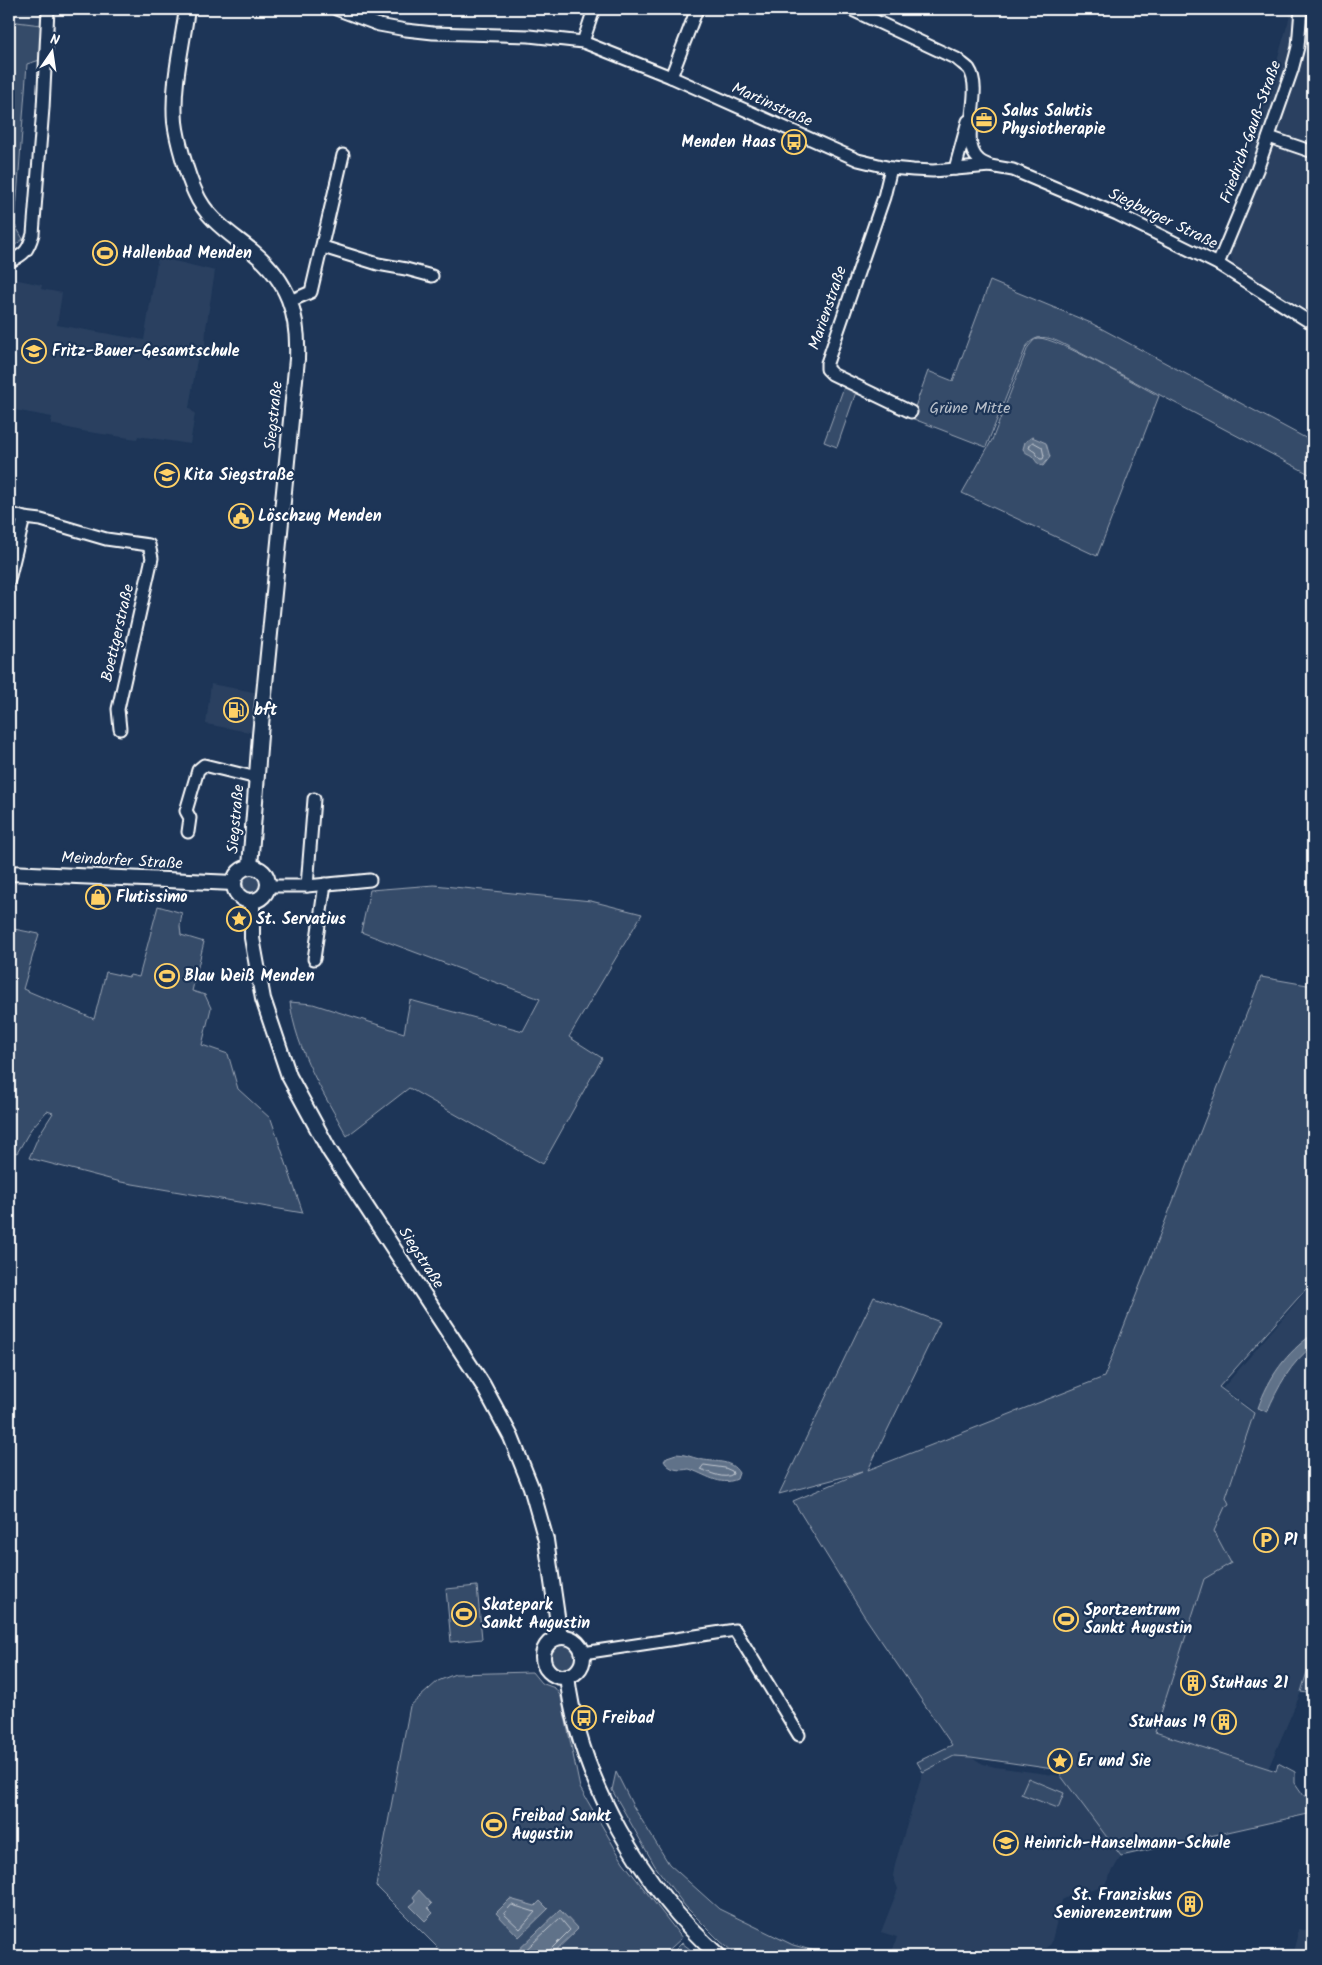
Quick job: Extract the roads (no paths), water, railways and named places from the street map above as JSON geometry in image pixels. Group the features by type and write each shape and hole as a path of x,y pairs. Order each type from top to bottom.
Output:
{"main road":[{"name":"Siegstraße","path":"187,9 175,94 176,124 192,183 203,208 212,219 253,252 280,281 290,301 295,318 297,359 250,867"},
{"path":"250,867 264,872 268,881 264,895 252,901 246,900 238,894 234,883 237,874 241,870 250,867"},
{"name":"Meindorfer Straße","path":"9,873 234,883"},
{"name":"Siegstraße","path":"252,901 252,938 263,999 289,1076 329,1150 483,1384 511,1437 531,1487 546,1540 560,1637"},
{"path":"560,1637 577,1642 583,1653 583,1660 578,1671 567,1676 560,1676 548,1671 543,1659 544,1649 547,1644 560,1637"},
{"path":"567,1676 575,1720 595,1781 619,1829 653,1884 676,1912 719,1956"}],"street":[{"path":"9,262 22,255 29,248 33,234 43,108 48,9"},
{"name":"Martinstraße","path":"336,9 379,25 406,30 433,33 529,36 582,42 671,77 858,160 890,168 934,171 955,169"},
{"path":"582,42 594,9"},
{"path":"671,77 696,9"},
{"name":"Friedrich-Gauß-Straße","path":"1218,264 1268,137 1298,47 1301,9"},
{"path":"854,10 957,59 969,70 974,86 972,150 979,160 990,166"},
{"path":"955,169 962,138 973,107"},
{"path":"1268,137 1313,152"},
{"path":"290,301 311,292 343,155"},
{"name":"Siegburger Straße","path":"955,169 990,166 1013,170 1105,209 1218,264 1313,324"},
{"name":"Marienstraße","path":"890,168 884,197 827,363 827,368 832,374 910,412"},
{"path":"323,247 378,264 432,276"},
{"path":"9,513 24,518 9,580"},
{"name":"Boettgerstraße","path":"24,518 41,520 106,539 149,545 152,558 118,710 120,729"},
{"path":"188,832 190,818 186,811 198,770 204,765 257,778"},
{"path":"307,886 314,799"},
{"path":"268,886 307,886 370,880"},
{"path":"314,959 325,884"},
{"path":"583,1653 735,1630 799,1736"}],"water":[{"path":"1032,437 1046,443 1050,457 1043,466 1037,463 1023,449 1025,442"},
{"path":"1313,1334 1313,1346 1292,1367 1267,1412 1258,1408 1267,1386 1280,1366 1303,1341"},
{"path":"676,1454 731,1465 739,1473 737,1479 725,1482 719,1481 689,1469 678,1470 671,1468 664,1461 667,1457"},
{"path":"419,1890 432,1904 428,1908 433,1913 425,1921 410,1906 416,1901 413,1897"},
{"path":"510,1899 535,1906 540,1901 548,1909 519,1937 496,1913"},
{"path":"560,1910 578,1929 550,1956 512,1956"}],"place":[{"name":"Salus Salutis Physiotherapie","path":"984,120"},
{"name":"Menden Haas","path":"794,142"},
{"name":"Hallenbad Menden","path":"105,253"},
{"name":"Fritz-Bauer-Gesamtschule","path":"34,351"},
{"name":"Kita Siegstraße","path":"167,475"},
{"name":"Löschzug Menden","path":"241,516"},
{"name":"bft","path":"236,710"},
{"name":"Flutissimo","path":"98,897"},
{"name":"St. Servatius","path":"239,919"},
{"name":"Blau Weiß Menden","path":"167,976"},
{"name":"P1","path":"1266,1540"},
{"name":"Skatepark Sankt Augustin","path":"464,1614"},
{"name":"Sportzentrum Sankt Augustin","path":"1066,1619"},
{"name":"StuHaus 21","path":"1193,1683"},
{"name":"Freibad","path":"584,1718"},
{"name":"StuHaus 19","path":"1224,1722"},
{"name":"Er und Sie","path":"1060,1761"},
{"name":"Freibad Sankt Augustin","path":"494,1825"},
{"name":"Heinrich-Hanselmann-Schule","path":"1006,1843"},
{"name":"St. Franziskus Seniorenzentrum","path":"1190,1904"}],"park label":[{"name":"Grüne Mitte","path":"970,408"}]}
